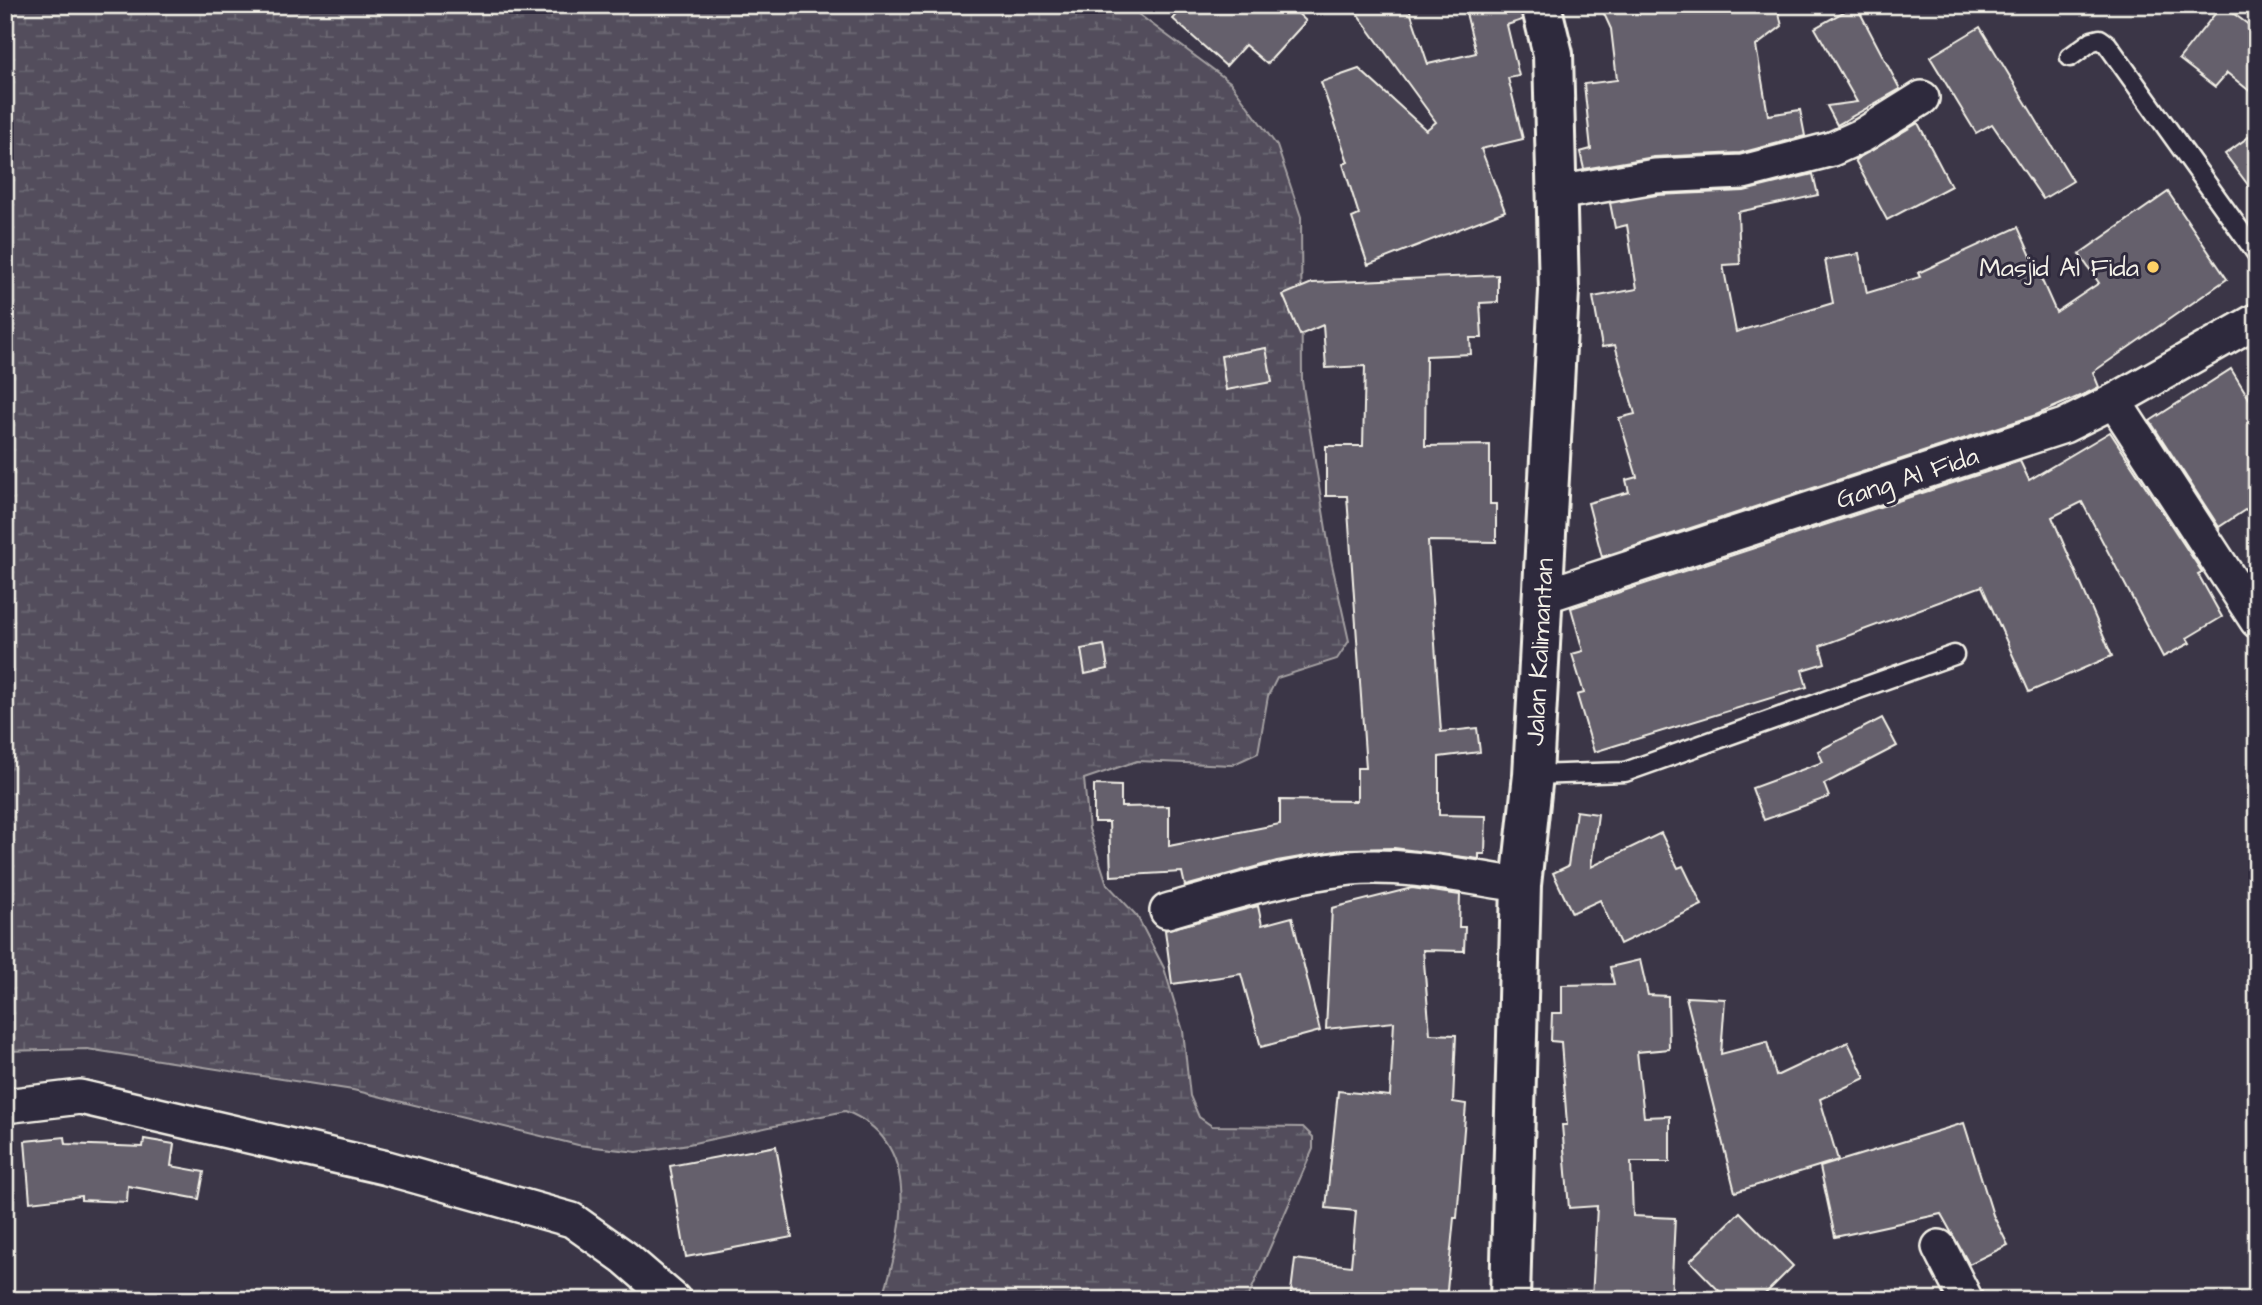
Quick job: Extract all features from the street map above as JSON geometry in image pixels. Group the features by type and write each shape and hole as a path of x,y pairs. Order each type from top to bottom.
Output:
{"main road":[{"name":"Jalan Kalimantan","path":"1510,1300 1521,885 1533,775 1559,291 1553,54 1541,5"}],"street":[{"path":"1558,193 1656,176 1743,172 1832,149 1863,135 1922,98"},
{"name":"Gang Al Fida","path":"1541,597 2034,437 2114,401 2257,320"},
{"path":"2114,401 2257,621"},
{"path":"1167,911 1271,882 1350,868 1408,870 1521,885"},
{"path":"5,1105 80,1097 387,1168 572,1220 624,1256 674,1300"},
{"path":"1939,1247 1966,1300"}],"lane":[{"path":"2070,57 2092,41 2100,39 2107,44 2257,254"},
{"path":"1533,775 1625,772 1954,655"}],"green space":[{"path":"5,5 1126,5 1230,82 1277,146 1301,217 1302,381 1331,560 1349,641 1337,659 1277,678 1268,696 1258,753 1232,765 1137,761 1084,779 1089,829 1107,884 1137,916 1164,968 1183,1031 1190,1096 1199,1117 1212,1126 1303,1127 1313,1137 1313,1149 1247,1300 882,1300 896,1248 900,1220 898,1168 888,1145 871,1125 845,1111 689,1144 637,1152 578,1145 353,1090 87,1049 5,1051"}],"building":[{"path":"1185,5 1289,5 1306,21 1267,64 1245,45 1226,66 1173,19"},
{"path":"1351,5 1408,5 1428,64 1476,53 1464,5 1520,5 1522,20 1507,25 1519,76 1508,78 1523,139 1481,149 1505,211 1368,265 1352,218 1359,215 1343,164 1348,162 1321,82 1359,69 1426,130 1436,122"},
{"path":"1600,5 1777,5 1782,26 1756,46 1768,115 1800,110 1805,136 1740,153 1654,157 1584,169 1580,152 1591,149 1584,84 1617,80 1611,29"},
{"path":"1856,5 1900,89 1837,125 1827,106 1857,102 1815,28"},
{"path":"2222,5 2257,31 2257,97 2227,73 2215,87 2179,59"},
{"path":"1980,27 2073,181 2043,199 1992,124 1976,133 1930,57"},
{"path":"1918,123 1951,186 1887,220 1855,160"},
{"path":"2257,131 2257,197 2225,154"},
{"path":"1813,174 1818,195 1738,212 1740,264 1723,265 1736,332 1833,303 1825,260 1859,254 1867,293 1920,277 1918,273 2018,227 2056,312 2099,283 2079,254 2168,192 2227,279 2093,372 2099,387 2089,392 2036,415 1602,557 1588,503 1629,492 1626,480 1637,477 1619,418 1635,414 1615,345 1602,347 1593,297 1637,289 1627,225 1615,228 1610,203 1657,195 1744,191"},
{"path":"1498,275 1498,302 1480,303 1482,338 1470,338 1471,354 1426,356 1425,446 1490,445 1490,504 1496,504 1496,542 1428,541 1441,732 1477,728 1480,752 1439,757 1439,815 1486,816 1485,854 1479,854 1479,859 1394,848 1348,849 1277,861 1185,886 1182,872 1111,876 1109,822 1094,822 1094,785 1121,786 1121,807 1169,806 1169,846 1280,824 1280,800 1357,801 1357,768 1366,768 1347,496 1326,496 1326,446 1363,446 1365,366 1326,368 1323,325 1300,335 1283,295 1312,283"},
{"path":"1266,348 1272,382 1226,390 1221,356"},
{"path":"2231,369 2257,411 2257,502 2219,527 2150,421"},
{"path":"2110,432 2202,572 2198,574 2222,617 2187,638 2190,643 2163,657 2082,502 2052,517 2112,656 2029,692 1982,586 1820,646 1825,663 1802,670 1807,687 1594,752 1577,695 1584,693 1572,654 1583,651 1571,608 2020,461 2029,480"},
{"path":"1104,645 1108,669 1085,674 1081,649"},
{"path":"1882,718 1897,746 1824,784 1829,797 1764,820 1752,788 1823,762 1818,751"},
{"path":"1576,811 1598,814 1591,867 1661,833 1678,868 1683,866 1702,905 1620,944 1600,900 1572,913 1553,873 1568,866"},
{"path":"1412,888 1460,895 1459,927 1465,927 1464,951 1423,950 1430,1034 1456,1035 1453,1102 1466,1104 1457,1218 1454,1218 1446,1300 1290,1300 1295,1259 1351,1266 1356,1211 1326,1208 1338,1091 1390,1096 1394,1022 1326,1029 1332,908"},
{"path":"1258,906 1262,925 1292,917 1320,1031 1261,1047 1241,974 1172,984 1165,930"},
{"path":"1640,960 1648,995 1668,996 1669,1049 1637,1052 1644,1117 1670,1116 1670,1162 1631,1162 1633,1216 1675,1218 1671,1300 1592,1300 1597,1206 1569,1208 1562,1125 1567,1125 1561,1042 1551,1041 1552,1013 1562,1013 1562,985 1614,984 1610,967"},
{"path":"1686,997 1725,999 1721,1054 1767,1042 1776,1076 1848,1042 1865,1078 1820,1099 1838,1160 1735,1192"},
{"path":"1964,1123 1993,1215 2008,1245 1969,1264 1941,1214 1835,1237 1820,1167"},
{"path":"65,1137 66,1144 143,1147 144,1139 174,1144 171,1166 204,1172 199,1199 128,1186 127,1202 81,1200 81,1196 30,1202 25,1141"},
{"path":"776,1146 792,1237 686,1257 670,1166"},
{"path":"1740,1212 1793,1266 1759,1300 1728,1300 1690,1261"}],"place":[{"name":"Masjid Al Fida","path":"2153,267"}]}
